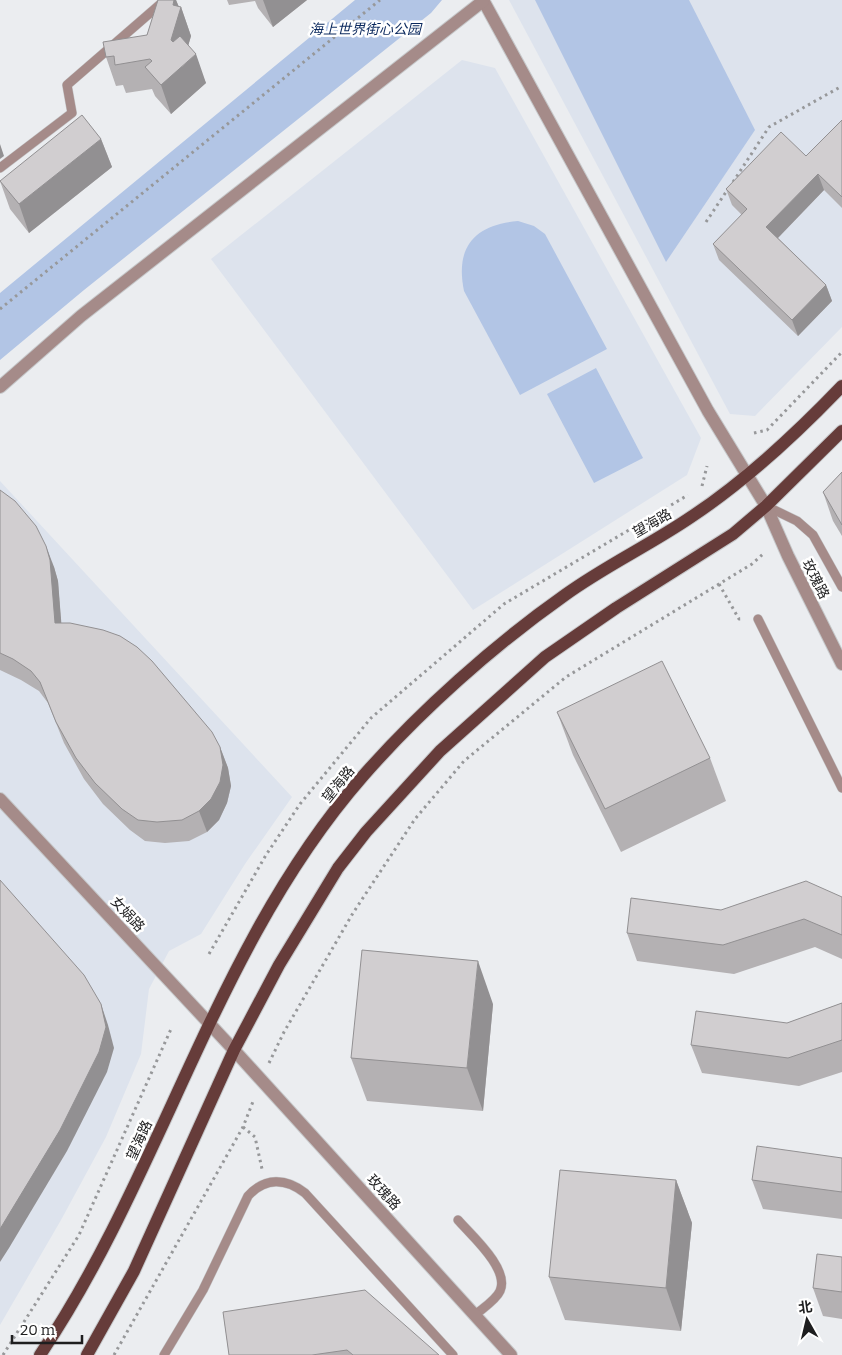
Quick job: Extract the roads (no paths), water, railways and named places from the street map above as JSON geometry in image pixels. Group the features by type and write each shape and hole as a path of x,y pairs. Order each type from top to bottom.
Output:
{"main road":[{"name":"望海路","path":"40,1355 104,1246 133,1189 208,1022 262,924 309,847 363,776 413,724 482,661 564,595 613,563 689,518 747,475 808,422 842,386"},
{"path":"87,1355 134,1271 234,1050 279,965 338,868 396,797 440,751 545,657 616,608 710,550 766,506 842,431"}],"street":[{"path":"0,387 82,316 483,1"},
{"name":"玫瑰路","path":"483,1 708,410 766,506 788,556 842,664"},
{"name":"女娲路","path":"0,799 234,1050"},
{"name":"玫瑰路","path":"234,1050 511,1355"}],"lane":[{"path":"0,168 72,112 67,85 165,0"},
{"path":"766,506 797,521 813,535 842,587"},
{"path":"758,619 842,788"},
{"path":"164,1355 203,1290 242,1205 256,1187 265,1183 286,1182 305,1193 453,1355"},
{"path":"458,1220 494,1262 502,1282 500,1292 475,1315"}],"park label":[{"name":"海上世界街心公园","path":"365,29"}]}
